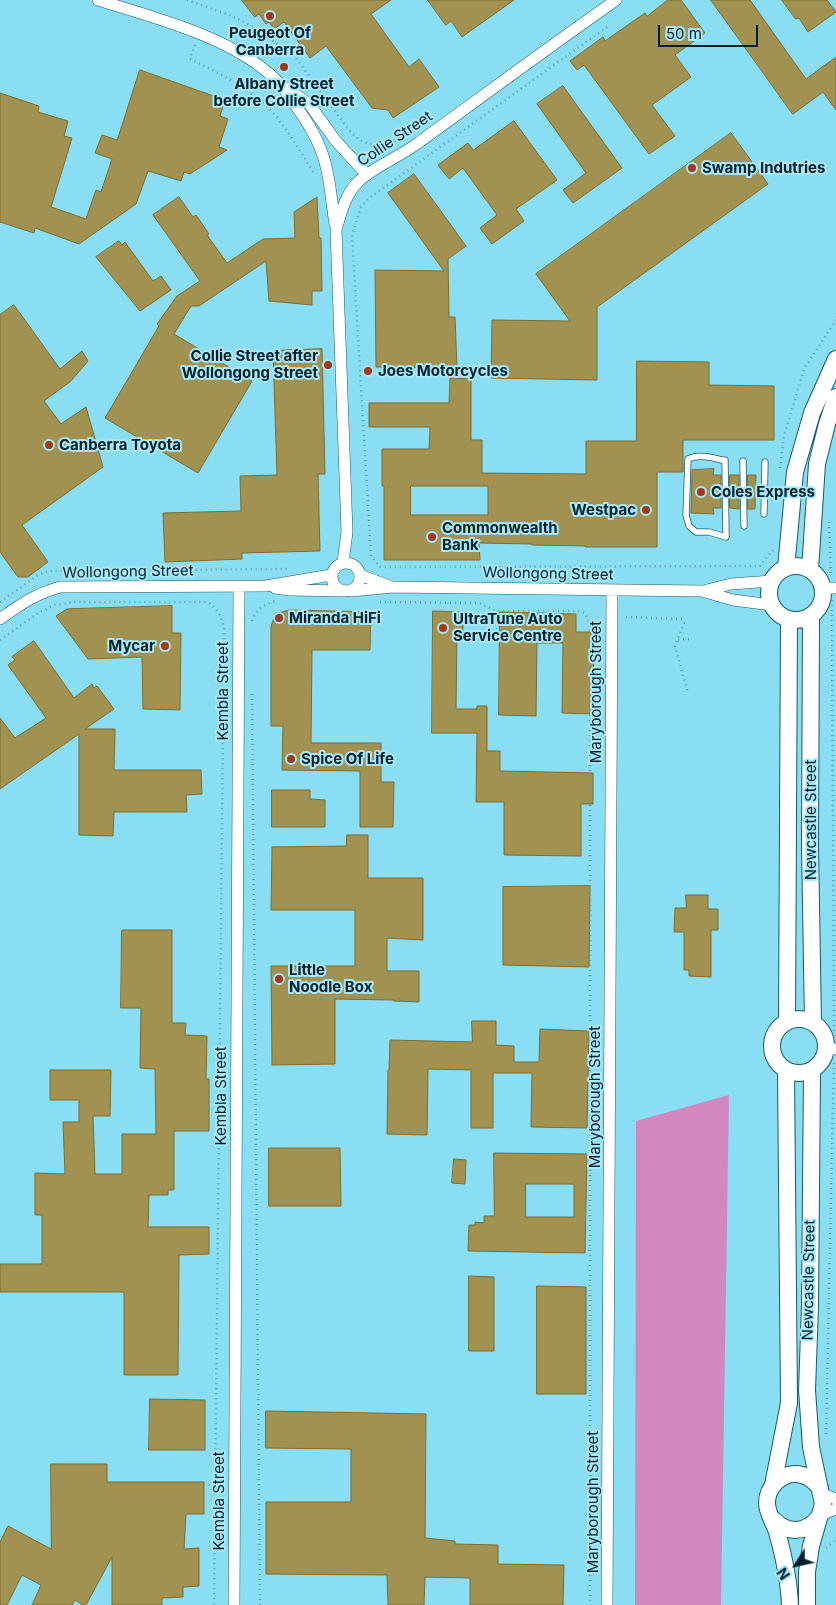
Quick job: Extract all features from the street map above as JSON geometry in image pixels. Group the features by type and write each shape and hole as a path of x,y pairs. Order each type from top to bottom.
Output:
{"main road":[{"path":"786,568 795,472 812,413 836,359"},
{"path":"810,570 817,464 836,397"},
{"path":"802,567 810,570 830,588 819,608 811,616 800,620 789,620 782,616 772,605 769,593 772,582 786,568 802,567"},
{"name":"Newcastle Street","path":"811,616 810,846 813,1023"},
{"name":"Newcastle Street","path":"787,1022 789,620"},
{"path":"800,1019 813,1023 823,1034 832,1049 820,1064 812,1070 798,1073 786,1070 776,1059 772,1045 777,1031 787,1022 800,1019"},
{"name":"Newcastle Street","path":"786,1070 789,1403 773,1485 767,1501 787,1568 790,1605"},
{"name":"Newcastle Street","path":"808,1605 808,1564 811,1546 826,1494 811,1447 807,1390 810,1306 812,1070"},
{"path":"773,1485 784,1476 798,1474 811,1479 826,1494"},
{"path":"774,1520 784,1528 796,1530 810,1526 819,1517"}],"street":[{"path":"98,0 199,33 232,48 265,70 310,105 335,140 367,174"},
{"name":"Collie Street","path":"352,568 347,532 336,230 343,204 357,182 367,174 404,154 616,0"},
{"path":"281,84 310,126 319,148 327,170 336,230"},
{"path":"336,566 352,568 359,583 347,591 334,585 331,575 336,566"},
{"name":"Wollongong Street","path":"352,568 393,587"},
{"name":"Wollongong Street","path":"266,586 331,575"},
{"name":"Wollongong Street","path":"0,619 42,592 60,587 266,586 290,590 347,591 393,587 702,591 731,584 772,582"},
{"name":"Kembla Street","path":"234,1605 239,586"},
{"name":"Maryborough Street","path":"607,1605 612,590"},
{"name":"Wollongong Street","path":"702,591 733,600 772,605"},
{"path":"819,1517 836,1508"}],"lane":[{"path":"696,456 723,460 726,537 709,532 696,532 689,526 686,515 688,459 696,456"},
{"path":"743,461 744,526"},
{"path":"764,514 765,462"}],"path":[{"path":"187,0 246,23 296,58 349,130 357,138 365,143 381,146 401,138"},
{"path":"607,27 423,158 368,199 361,207 352,235 371,556 380,567 760,566 776,546"},
{"path":"199,33 190,59 222,75 246,91 272,113 297,145 315,176"},
{"path":"780,470 784,436 804,369 836,320"},
{"path":"826,1438 832,1049 835,1026 832,607 829,515"},
{"path":"252,623 253,617 266,604 279,601"},
{"path":"0,640 48,607 75,602 207,602 217,611 224,627 214,1605"},
{"path":"373,602 480,603 496,611 578,611 585,613 590,627 590,1605"},
{"path":"626,618 682,619 684,623 675,646 688,693"},
{"path":"678,640 690,639"},
{"path":"252,691 260,1605"},
{"path":"820,1553 835,1541 836,1537"}],"shaded area":[{"path":"729,1095 721,1605 635,1605 636,1121"}],"building":[{"path":"242,0 391,0 371,14 409,67 419,59 439,87 393,118 388,110 372,108 326,46 310,58 284,22 274,29 269,22 266,24 259,14 255,17"},
{"path":"428,0 514,0 462,37 451,21 446,25"},
{"path":"668,0 681,0 705,33 675,55 691,77 652,105 675,136 649,154 584,65 577,70 570,61 603,37 605,41 645,13 647,16"},
{"path":"711,0 750,0 806,79 836,57 836,110 823,92 793,114"},
{"path":"782,0 827,0 836,12 808,32 799,18 796,19"},
{"path":"140,70 225,100 220,116 228,119 219,147 227,150 190,174 184,172 181,181 148,171 136,204 79,244 35,228 34,233 0,222 0,93 39,106 38,112 68,121 64,136 72,138 51,207 86,219 96,190 101,192 112,159 95,153 102,135 117,140"},
{"path":"563,86 622,168 573,203 563,190 586,173 537,104"},
{"path":"514,121 557,180 516,209 524,221 492,244 480,228 497,215 463,168 449,179 438,165 468,143 473,150"},
{"path":"731,133 768,184 597,307 597,380 491,378 492,320 570,321 536,274"},
{"path":"414,174 466,246 448,259 449,317 455,317 457,368 376,367 375,270 444,271 388,193"},
{"path":"179,197 193,217 196,215 209,234 207,235 227,263 263,239 295,238 294,212 317,197 319,238 321,238 322,291 312,291 312,305 269,301 266,261 199,306 191,306 174,334 252,381 198,473 105,418 159,326 157,324 177,296 200,281 153,215"},
{"path":"119,241 122,245 125,242 153,281 161,276 171,290 140,311 96,257"},
{"path":"14,305 60,369 82,351 88,361 71,381 44,401 61,424 86,407 103,467 22,525 48,562 28,577 18,577 0,552 0,315"},
{"path":"322,349 325,474 318,474 320,551 242,553 242,559 165,562 163,513 241,511 240,476 277,475 273,351"},
{"path":"637,361 709,362 709,385 774,386 774,440 683,440 683,472 657,472 657,547 585,547 479,543 480,560 384,560 382,449 429,449 430,427 369,427 369,403 449,403 450,378 471,379 471,440 482,440 482,473 586,474 586,441 636,441","holes":["411,486 488,486 488,515 411,515"]},
{"name":"Coles Express","path":"714,469 713,475 721,475 721,508 713,508 714,514 691,513 692,470"},
{"path":"730,475 739,475 739,509 730,508"},
{"path":"748,475 756,475 755,509 748,509"},
{"path":"172,606 172,633 181,633 180,710 143,709 142,657 88,659 56,616 67,609"},
{"path":"290,610 371,612 370,650 312,650 311,743 381,743 381,782 394,782 393,827 360,827 360,771 282,770 283,726 271,726 271,627 275,614"},
{"path":"433,611 463,612 463,635 457,635 456,709 477,709 477,706 487,706 487,751 500,751 500,771 593,773 593,804 581,804 581,856 504,855 504,802 476,802 477,733 432,733"},
{"path":"500,612 576,614 576,632 594,632 593,714 562,713 563,643 537,643 536,716 499,715"},
{"path":"34,641 74,698 92,684 94,688 97,686 114,709 85,729 115,729 114,770 201,770 202,794 186,795 187,812 114,812 113,836 79,835 79,734 0,789 0,718 15,738 46,718 8,665 15,660 12,657"},
{"path":"272,790 310,790 310,799 325,800 325,827 272,827"},
{"path":"347,835 368,835 368,878 423,878 423,940 387,938 387,971 419,971 419,1002 335,999 335,1064 272,1065 271,966 355,966 355,910 271,910 272,847 346,846"},
{"path":"590,886 589,967 503,965 503,887"},
{"path":"686,895 708,895 708,909 718,909 718,930 711,930 711,977 689,976 689,970 684,970 684,932 674,932 675,908 686,908"},
{"path":"122,930 172,930 172,1023 186,1023 185,1035 207,1036 206,1079 209,1079 209,1131 174,1131 174,1190 168,1190 168,1195 149,1195 148,1227 209,1227 209,1254 179,1255 178,1375 124,1375 124,1292 0,1292 0,1264 42,1264 42,1215 35,1215 35,1173 65,1174 63,1122 79,1122 79,1100 50,1100 50,1070 111,1070 110,1116 93,1116 95,1174 122,1174 122,1134 156,1134 155,1069 140,1068 141,1008 121,1008"},
{"path":"472,1021 496,1021 496,1045 514,1046 514,1062 539,1062 540,1029 589,1031 587,1128 531,1127 532,1073 493,1073 493,1128 471,1128 471,1070 428,1069 427,1135 387,1134 390,1040 472,1042"},
{"path":"269,1148 340,1148 341,1206 269,1206"},
{"path":"494,1153 587,1154 585,1253 468,1251 469,1225 475,1225 475,1222 484,1223 484,1216 494,1216","holes":["526,1184 574,1184 574,1217 526,1217"]},
{"path":"454,1159 466,1160 465,1184 452,1183"},
{"path":"469,1276 494,1277 494,1351 469,1351"},
{"path":"537,1286 586,1287 586,1394 537,1394"},
{"path":"150,1399 205,1400 205,1450 149,1450"},
{"path":"266,1411 426,1414 425,1538 455,1541 455,1544 498,1545 498,1564 564,1565 563,1605 470,1605 470,1578 425,1577 424,1605 388,1605 387,1575 266,1574 266,1502 351,1502 351,1449 266,1448"},
{"path":"51,1464 107,1464 107,1482 204,1482 204,1514 186,1514 184,1549 199,1548 199,1586 183,1587 183,1597 162,1598 162,1605 112,1605 112,1557 86,1605 75,1600 72,1605 32,1605 41,1585 22,1575 7,1605 0,1605 0,1542 8,1526 51,1549"}],"place":[{"name":"Peugeot Of Canberra","path":"270,16"},
{"name":"Albany Street before Collie Street","path":"284,67"},
{"name":"Swamp Indutries","path":"692,168"},
{"name":"Collie Street after Wollongong Street","path":"328,365"},
{"name":"Joes Motorcycles","path":"368,371"},
{"name":"Canberra Toyota","path":"49,445"},
{"name":"Coles Express","path":"701,492"},
{"name":"Westpac","path":"646,510"},
{"name":"Commonwealth Bank","path":"432,537"},
{"name":"Miranda HiFi","path":"279,618"},
{"name":"UltraTune Auto Service Centre","path":"443,628"},
{"name":"Mycar","path":"165,646"},
{"name":"Spice Of Life","path":"291,759"},
{"name":"Little Noodle Box","path":"279,979"}]}
